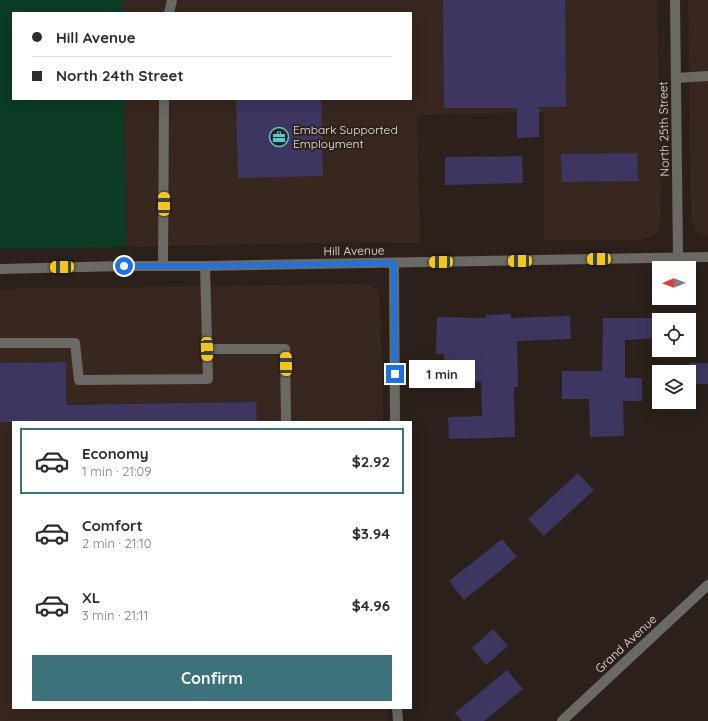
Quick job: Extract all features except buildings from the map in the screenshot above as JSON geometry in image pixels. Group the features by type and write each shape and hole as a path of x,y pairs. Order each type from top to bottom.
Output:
{"street":[{"path":"169,12 172,0"},
{"name":"North 25th Street","path":"675,0 678,258"},
{"path":"676,78 708,76"},
{"path":"163,265 164,100"},
{"name":"Hill Avenue","path":"0,269 163,265 206,266 708,257"},
{"path":"394,263 395,421"},
{"path":"0,343 74,343 79,380 208,379 206,266"},
{"path":"207,349 285,349 286,421"},
{"name":"Grand Avenue","path":"562,721 708,585"},
{"path":"398,709 398,721"}],"shaded area":[{"path":"122,0 657,0 661,221 656,233 649,238 639,240 544,241 544,112 417,115 420,243 354,242 126,247 124,100 412,100 412,12 122,12"},
{"path":"688,0 708,0 708,237 699,233 695,229 692,222 691,211"},
{"path":"360,284 371,285 377,290 379,295 382,358 383,421 12,421 12,709 387,709 388,721 0,721 0,289"}],"green space":[{"path":"0,0 122,0 122,12 12,12 12,100 124,100 126,247 0,249"}],"place":[{"name":"Embark Supported Employment","path":"279,137"}],"route":[{"path":"124,266 394,263 395,374"}]}
